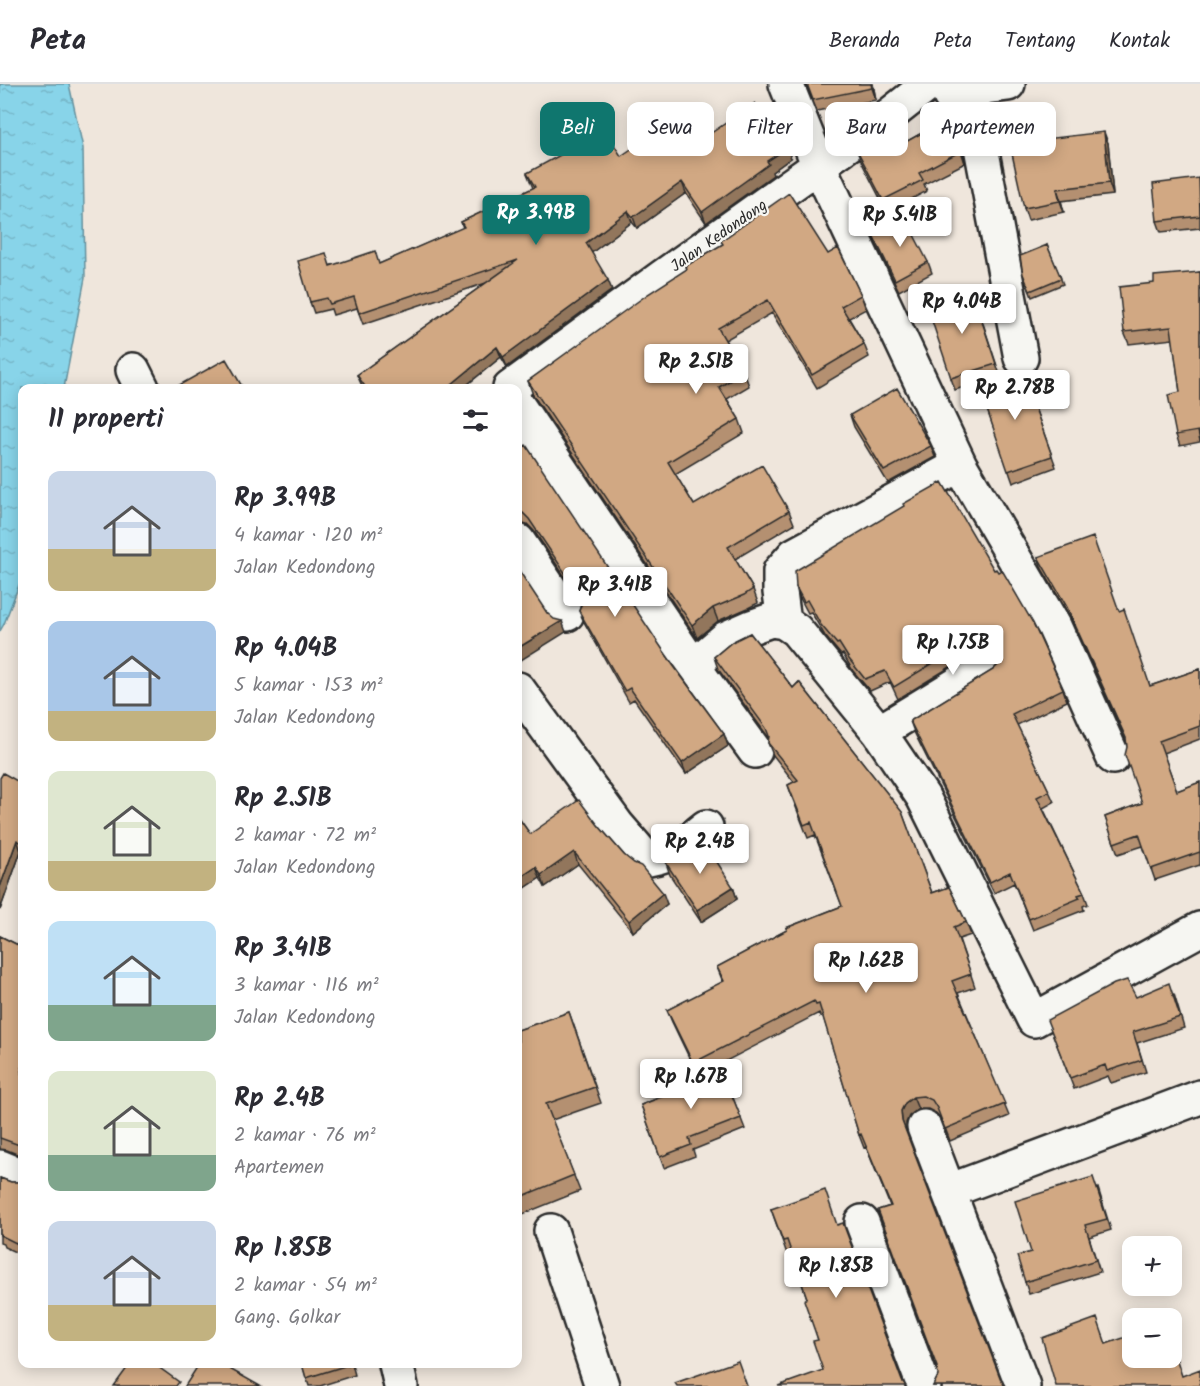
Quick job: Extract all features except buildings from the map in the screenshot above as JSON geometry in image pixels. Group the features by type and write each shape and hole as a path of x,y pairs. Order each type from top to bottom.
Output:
{"street":[{"path":"786,84 819,166 960,465 1054,626 1113,757"},
{"name":"Jalan Kedondong","path":"906,102 929,84"},
{"path":"908,109 970,89 1008,84"},
{"path":"970,89 1021,358"},
{"name":"Jalan Kedondong","path":"515,384 833,156"},
{"path":"522,412 693,666 755,751"},
{"path":"784,622 780,571 794,555 960,465"},
{"path":"522,548 567,614"},
{"path":"693,666 726,638 771,620 784,622 796,630 879,732 923,797 1034,1020 1200,929"},
{"path":"879,732 987,666"},
{"path":"522,694 617,825 642,854 649,859 663,857 706,827"},
{"path":"949,1191 1200,1097"},
{"path":"924,1127 1023,1386"},
{"path":"0,1167 18,1174"},
{"path":"862,1222 924,1386"},
{"path":"551,1231 602,1386"},
{"path":"397,1368 401,1386"}],"water":[{"path":"0,84 69,84 83,148 85,278 65,384 18,384 18,587 0,631"}]}
